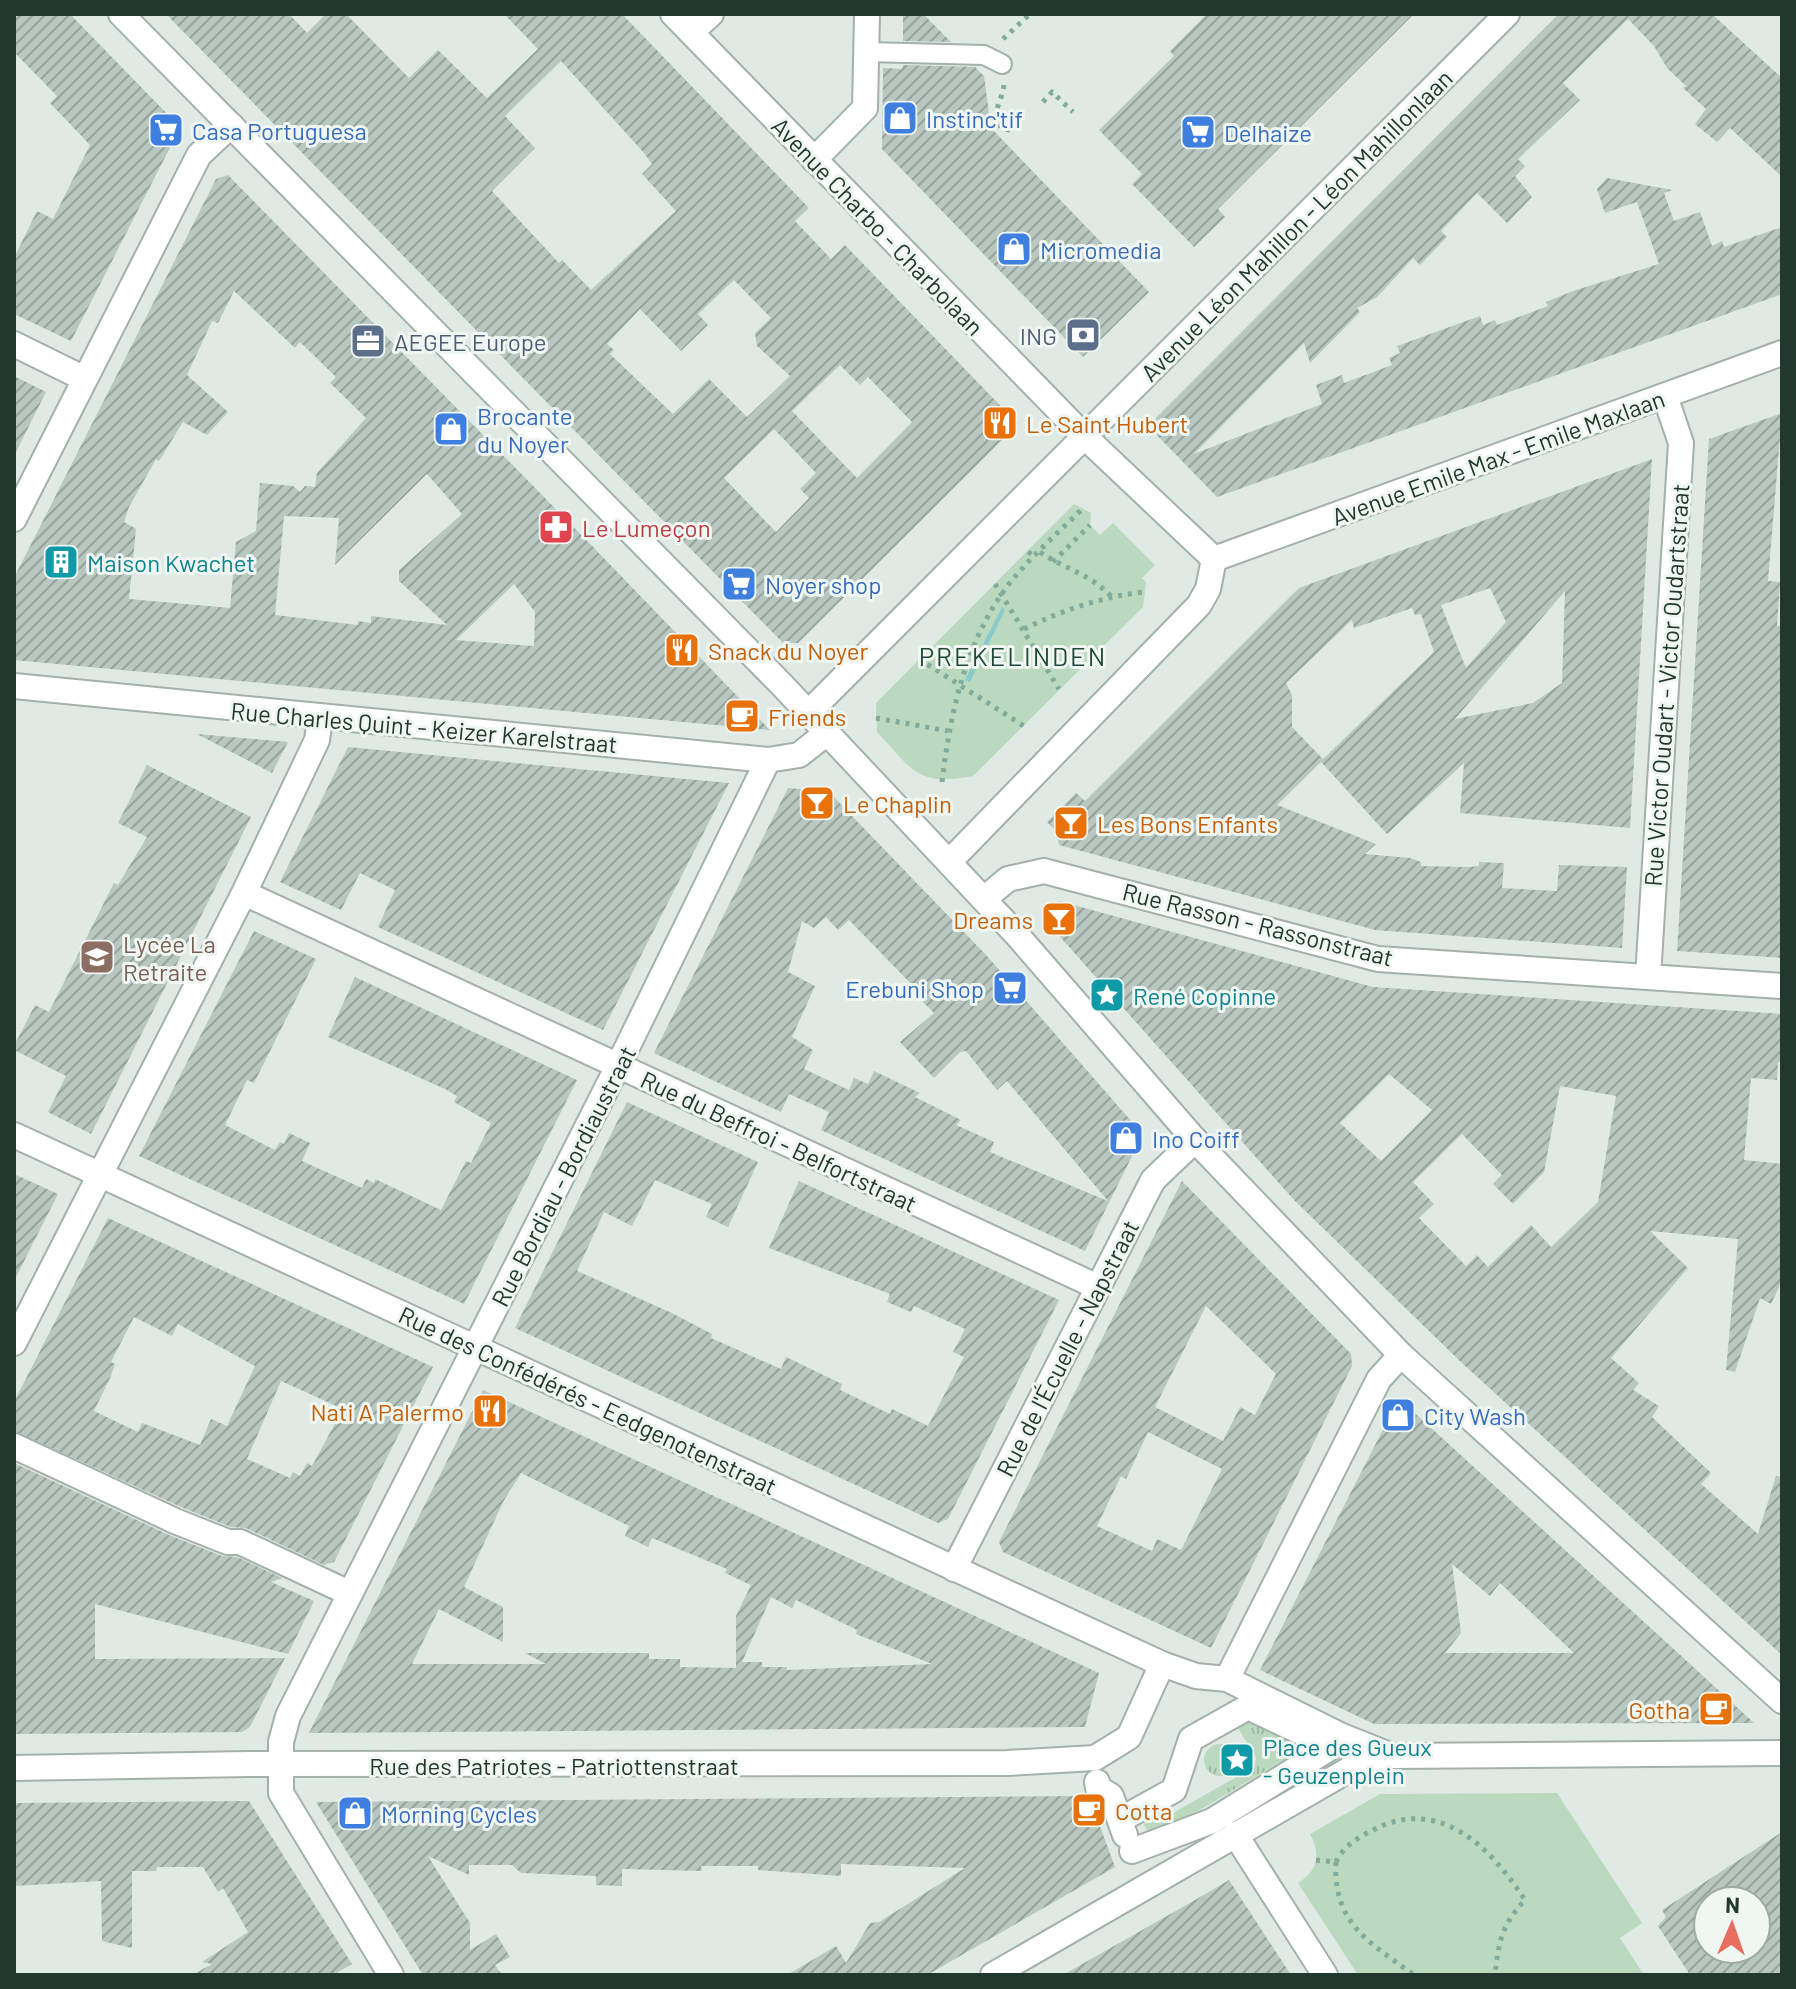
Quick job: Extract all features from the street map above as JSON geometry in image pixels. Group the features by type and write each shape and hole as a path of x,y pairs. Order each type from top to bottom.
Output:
{"street":[{"path":"121,14 808,713 984,899 1195,1140 1401,1355 1782,1701"},
{"name":"Avenue Charbo - Charbolaan","path":"673,14 1084,436 1214,559"},
{"path":"691,32 711,14"},
{"path":"814,160 865,108 867,14"},
{"name":"Avenue Léon Mahillon - Léon Mahillonlaan","path":"808,713 1507,14"},
{"path":"14,519 199,155 231,125"},
{"path":"14,344 85,379"},
{"name":"Avenue Emile Max - Emile Maxlaan","path":"1214,559 1782,353"},
{"name":"Rue Victor Oudart - Victor Oudartstraat","path":"1648,977 1681,443 1665,396"},
{"path":"949,862 1199,605 1208,589 1214,559"},
{"name":"Rue Charles Quint - Keizer Karelstraat","path":"14,686 768,760 799,755 827,733"},
{"path":"14,1343 244,893 317,740 320,718"},
{"name":"Rue Bordiau - Bordiaustraat","path":"381,1972 281,1793 281,1765 288,1716 617,1068 768,760"},
{"name":"Rue Rasson - Rassonstraat","path":"984,899 1008,879 1044,871 1378,959 1782,986"},
{"name":"Rue du Beffroi - Belfortstraat","path":"244,893 617,1068 1098,1287"},
{"name":"Rue des Confédérés - Eedgenotenstraat","path":"14,1135 1162,1664"},
{"name":"Rue de l'Écuelle - Napstraat","path":"954,1569 1153,1180 1195,1140"},
{"path":"1227,1679 1379,1379 1401,1355"},
{"path":"14,1446 175,1521 228,1542 240,1542 349,1593"},
{"path":"1120,1820 1174,1790 1191,1739 1248,1707 1305,1734 1325,1751 1212,1821 1133,1855 1111,1796 1098,1788 1096,1770 1129,1737 1162,1664 1196,1676 1227,1679 1342,1736 1392,1756"},
{"path":"993,1975 1352,1768 1392,1756 1782,1753"},
{"name":"Rue des Patriotes - Patriottenstraat","path":"14,1768 1007,1763 1096,1770"},
{"path":"1235,1834 1325,1975"}],"lane":[{"path":"867,52 984,55 1002,64"}],"path":[{"path":"984,55 1030,14"},
{"path":"1002,64 1004,89 996,103 996,117 1001,128 1012,131 1020,124"},
{"path":"1043,102 1052,92 1073,112"},
{"path":"942,782 948,731 960,684 980,632 1002,593 1082,509"},
{"path":"1053,562 1090,525"},
{"path":"1028,552 1093,578 1111,596"},
{"path":"995,584 1059,689"},
{"path":"1024,629 1061,611 1111,596 1144,592"},
{"path":"919,659 1024,726"},
{"path":"876,718 948,731"},
{"path":"1414,1975 1351,1925 1338,1902 1336,1862 1345,1848 1364,1834 1386,1823 1411,1818 1458,1830 1486,1847 1525,1900 1507,1920 1499,1939 1495,1975"},
{"path":"1316,1860 1336,1862"}],"green space":[{"path":"1074,504 1091,513 1090,525 1100,535 1113,523 1155,565 1142,578 1146,582 1143,607 973,776 939,779 928,777 908,766 877,732 876,703"},
{"path":"1244,1718 1301,1745 1300,1750 1160,1834 1149,1833 1144,1825 1146,1817 1155,1813 1164,1818 1254,1767 1256,1758 1238,1728"},
{"path":"1220,1744 1232,1748 1236,1760 1232,1772 1220,1776 1208,1772 1204,1760 1208,1748"},
{"path":"1557,1793 1642,1923 1620,1938 1644,1975 1358,1975 1298,1883 1310,1873 1316,1862 1316,1848 1310,1834 1380,1794"}],"water":[{"path":"1002,607 1005,610 970,682 965,680"}],"building":[{"path":"14,14 70,14 176,123 177,134 71,341 14,314 14,258 37,211 53,219 90,145 50,103 57,96 14,52"},
{"path":"166,14 289,14 307,33 326,14 346,14 409,78 438,50 487,98 538,49 504,14 622,14 809,208 795,221 831,259 845,245 1018,424 798,643 783,643","holes":["561,61 644,153 652,164 642,174 676,211 591,290 562,260 559,263 492,191 535,148 505,116","734,280 771,318 755,333 757,346 790,376 747,417 709,379 673,414 610,354 614,350 607,344 640,309 681,351 708,325 698,314","840,365 860,385 868,377 912,422 857,478 792,411","774,429 816,473 800,489 809,498 776,532 724,478"]},
{"path":"903,14 923,14 951,42 903,41"},
{"name":"Delhaize","path":"1207,14 1414,14 1218,209 1225,217 1194,247 1132,184 1142,174 1099,130 1174,56 1170,51"},
{"path":"1559,14 1712,14 1782,78 1782,177 1730,128 1717,142 1695,124 1706,109 1683,88 1686,86 1667,68 1654,46 1628,19 1563,83 1580,100 1518,159 1525,166 1515,176 1532,197 1507,223 1477,193 1441,231 1447,237 1420,265 1413,258 1377,297 1357,308 1360,312 1310,363 1304,343 1194,454 1322,404 1316,385 1342,375 1344,383 1392,365 1389,358 1400,353 1397,346 1480,316 1483,325 1495,320 1497,325 1548,306 1546,302 1573,291 1659,264 1637,202 1605,213 1597,189 1607,178 1672,190 1664,193 1674,221 1700,212 1712,246 1722,241 1724,247 1782,227 1782,294 1217,497 1148,426"},
{"path":"903,65 975,67 984,76 991,128 1149,292 1083,357 882,149 883,68 902,69"},
{"path":"228,175 770,730 14,660 14,578 216,179","holes":["234,291 295,348 300,342 336,377 330,383 366,418 317,473 315,487 305,486 300,492 293,486 260,483 256,531 236,542 230,608 129,599 136,529 124,522 129,507 156,459 159,461 183,422 207,435 228,412 187,375 212,321 218,323","427,474 462,514 399,570 399,581 447,625 371,616 371,623 358,621 358,625 275,615 284,516 339,518 335,565","514,584 535,612 534,646 456,640"]},
{"path":"14,376 46,392 14,456"},
{"path":"1782,413 1768,581 1780,582 1777,626 1782,626 1782,958 1677,951 1709,439"},
{"path":"1652,459 1630,828 1460,813 1464,763 1387,834 1321,762 1277,805 1376,844 1365,854 1410,858 1421,862 1421,866 1468,867 1479,866 1479,862 1504,863 1502,888 1557,891 1559,865 1627,867 1622,948 1375,930 1059,845 1056,831 1047,822 1076,793 1085,801 1299,588","holes":["1490,588 1506,622 1466,668 1441,605","1565,591 1562,683 1533,703 1455,719","1412,608 1415,615 1421,614 1434,652 1323,759 1292,727 1292,695 1286,683 1352,620 1354,628"]},
{"path":"197,734 288,742 272,773"},
{"path":"348,747 729,783 603,1030 378,927 395,890 360,873 341,910 280,882"},
{"path":"147,765 251,817 91,1134 48,1112 66,1076 14,1050 14,1046 35,1005 49,1012 114,883 118,885 147,837 118,823"},
{"path":"788,788 829,792 986,955 1139,1130 1140,1140 1085,1251 821,1130 829,1112 789,1094 781,1112 654,1053","holes":["826,917 838,930 849,920 919,992 916,995 934,1013 900,1042 934,1078 960,1052 966,1051 997,1090 1007,1081 1108,1201 990,1152 994,1142 956,1125 961,1120 915,1097 920,1093 874,1071 868,1084 854,1078 849,1090 804,1069 813,1050 792,1037 815,986 788,972 802,921 814,928"]},
{"path":"1059,901 1373,987 1782,1014 1782,1062 1778,1062 1777,1080 1751,1078 1744,1160 1782,1164 1782,1281 1771,1304 1760,1298 1735,1372 1726,1370 1738,1239 1650,1231 1688,1268 1611,1358 1639,1383 1633,1390 1659,1406 1652,1417 1711,1473 1701,1484 1758,1534 1776,1476 1782,1477 1782,1655 1462,1363 1295,1201 1046,921","holes":["1389,1074 1432,1110 1381,1161 1340,1123","1560,1086 1616,1096 1598,1202 1551,1247 1531,1225 1488,1267 1477,1255 1466,1266 1419,1218 1434,1204 1413,1182 1462,1134 1502,1175 1493,1184 1513,1204 1544,1172"]},
{"path":"254,931 316,959 254,1083 247,1080 225,1125 275,1150 280,1142 284,1144 289,1133 310,1143 302,1161 362,1188 366,1179 374,1183 375,1179 441,1210 466,1161 471,1163 491,1123 454,1102 457,1096 445,1089 328,1037 355,977 577,1080 464,1304 139,1156"},
{"path":"627,1102 758,1162 728,1227 706,1217 712,1204 655,1180 632,1226 604,1212 577,1271 672,1313 712,1334 711,1338 781,1369 786,1357 842,1384 840,1390 890,1414 892,1409 928,1426 964,1357 953,1352 965,1329 914,1306 911,1312 887,1302 890,1294 769,1248 799,1181 1059,1300 948,1519 938,1523 515,1328"},
{"path":"14,1174 58,1194 14,1281"},
{"path":"1182,1181 1351,1354 1352,1366 1211,1648 1003,1552 999,1542","holes":["1206,1306 1276,1374 1255,1415 1240,1407 1223,1441 1155,1407","1148,1432 1222,1469 1181,1550 1157,1539 1152,1551 1097,1526 1121,1476 1126,1479"]},
{"path":"108,1218 433,1367 334,1562 324,1565 246,1528 231,1527 181,1507 14,1431 14,1402","holes":["134,1317 172,1336 178,1324 255,1366 227,1426 211,1419 200,1445 142,1423 138,1432 94,1411 115,1364 111,1362","281,1381 343,1409 312,1466 307,1463 300,1476 293,1472 290,1478 247,1459"]},
{"path":"483,1390 1099,1673 1085,1727 309,1733","holes":["521,1473 629,1526 625,1536 648,1547 652,1538 727,1569 725,1573 751,1585 736,1616 736,1668 680,1667 680,1659 649,1659 649,1653 525,1653 546,1664 412,1664 439,1609 503,1642 503,1607 464,1587 503,1502","771,1597 792,1608 796,1600 857,1630 856,1634 932,1664 787,1670 787,1667 762,1667 762,1662 742,1662"]},
{"path":"1407,1406 1754,1723 1374,1724 1260,1670 1394,1408","holes":["1452,1564 1490,1596 1500,1583 1574,1653 1445,1653 1461,1633"]},
{"path":"14,1463 169,1535 222,1556 237,1557 282,1578 271,1582 314,1601 288,1654 95,1604 95,1659 285,1658 250,1727 242,1732 14,1734"},
{"path":"1085,1796 1091,1802 1115,1867 927,1975 787,1975 836,1946 846,1963 870,1923 879,1922 965,1868 841,1864 841,1876 758,1870 758,1866 701,1866 702,1871 622,1869 622,1886 596,1885 596,1876 521,1873 512,1865 469,1865 469,1875 428,1856 470,1923 470,1950 496,1934 510,1957 495,1965 502,1975 423,1975 316,1802"},
{"path":"249,1801 352,1964 333,1975 192,1975 212,1964 202,1962 248,1932 223,1888 218,1892 203,1867 157,1867 156,1871 132,1871 132,1948 102,1941 101,1881 14,1886 14,1803"},
{"path":"1782,1832 1782,1975 1690,1975 1658,1926 1666,1917 1662,1910 1692,1890 1692,1965 1772,1965 1772,1885 1700,1885"},
{"path":"1229,1880 1291,1975 1063,1975 1202,1896"}],"place":[{"name":"Instinc'tif","path":"900,118"},
{"name":"Casa Portuguesa","path":"166,130"},
{"name":"Delhaize","path":"1198,132"},
{"name":"Micromedia","path":"1014,249"},
{"name":"ING","path":"1083,335"},
{"name":"AEGEE Europe","path":"368,341"},
{"name":"Le Saint Hubert","path":"1000,423"},
{"name":"Brocante du Noyer","path":"451,429"},
{"name":"Le Lumeçon","path":"556,527"},
{"name":"Maison Kwachet","path":"61,562"},
{"name":"Noyer shop","path":"739,584"},
{"name":"Snack du Noyer","path":"682,650"},
{"name":"Friends","path":"742,716"},
{"name":"Le Chaplin","path":"817,803"},
{"name":"Les Bons Enfants","path":"1071,823"},
{"name":"Dreams","path":"1059,919"},
{"name":"Lycée La Retraite","path":"97,957"},
{"name":"Erebuni Shop","path":"1010,988"},
{"name":"René Copinne","path":"1107,995"},
{"name":"Ino Coiff","path":"1126,1138"},
{"name":"Nati A Palermo","path":"490,1411"},
{"name":"City Wash","path":"1398,1415"},
{"name":"Gotha","path":"1716,1709"},
{"name":"Place des Gueux - Geuzenplein","path":"1237,1760"},
{"name":"Cotta","path":"1089,1810"},
{"name":"Morning Cycles","path":"355,1813"}],"district":[{"name":"PREKELINDEN","path":"1013,655"}]}
